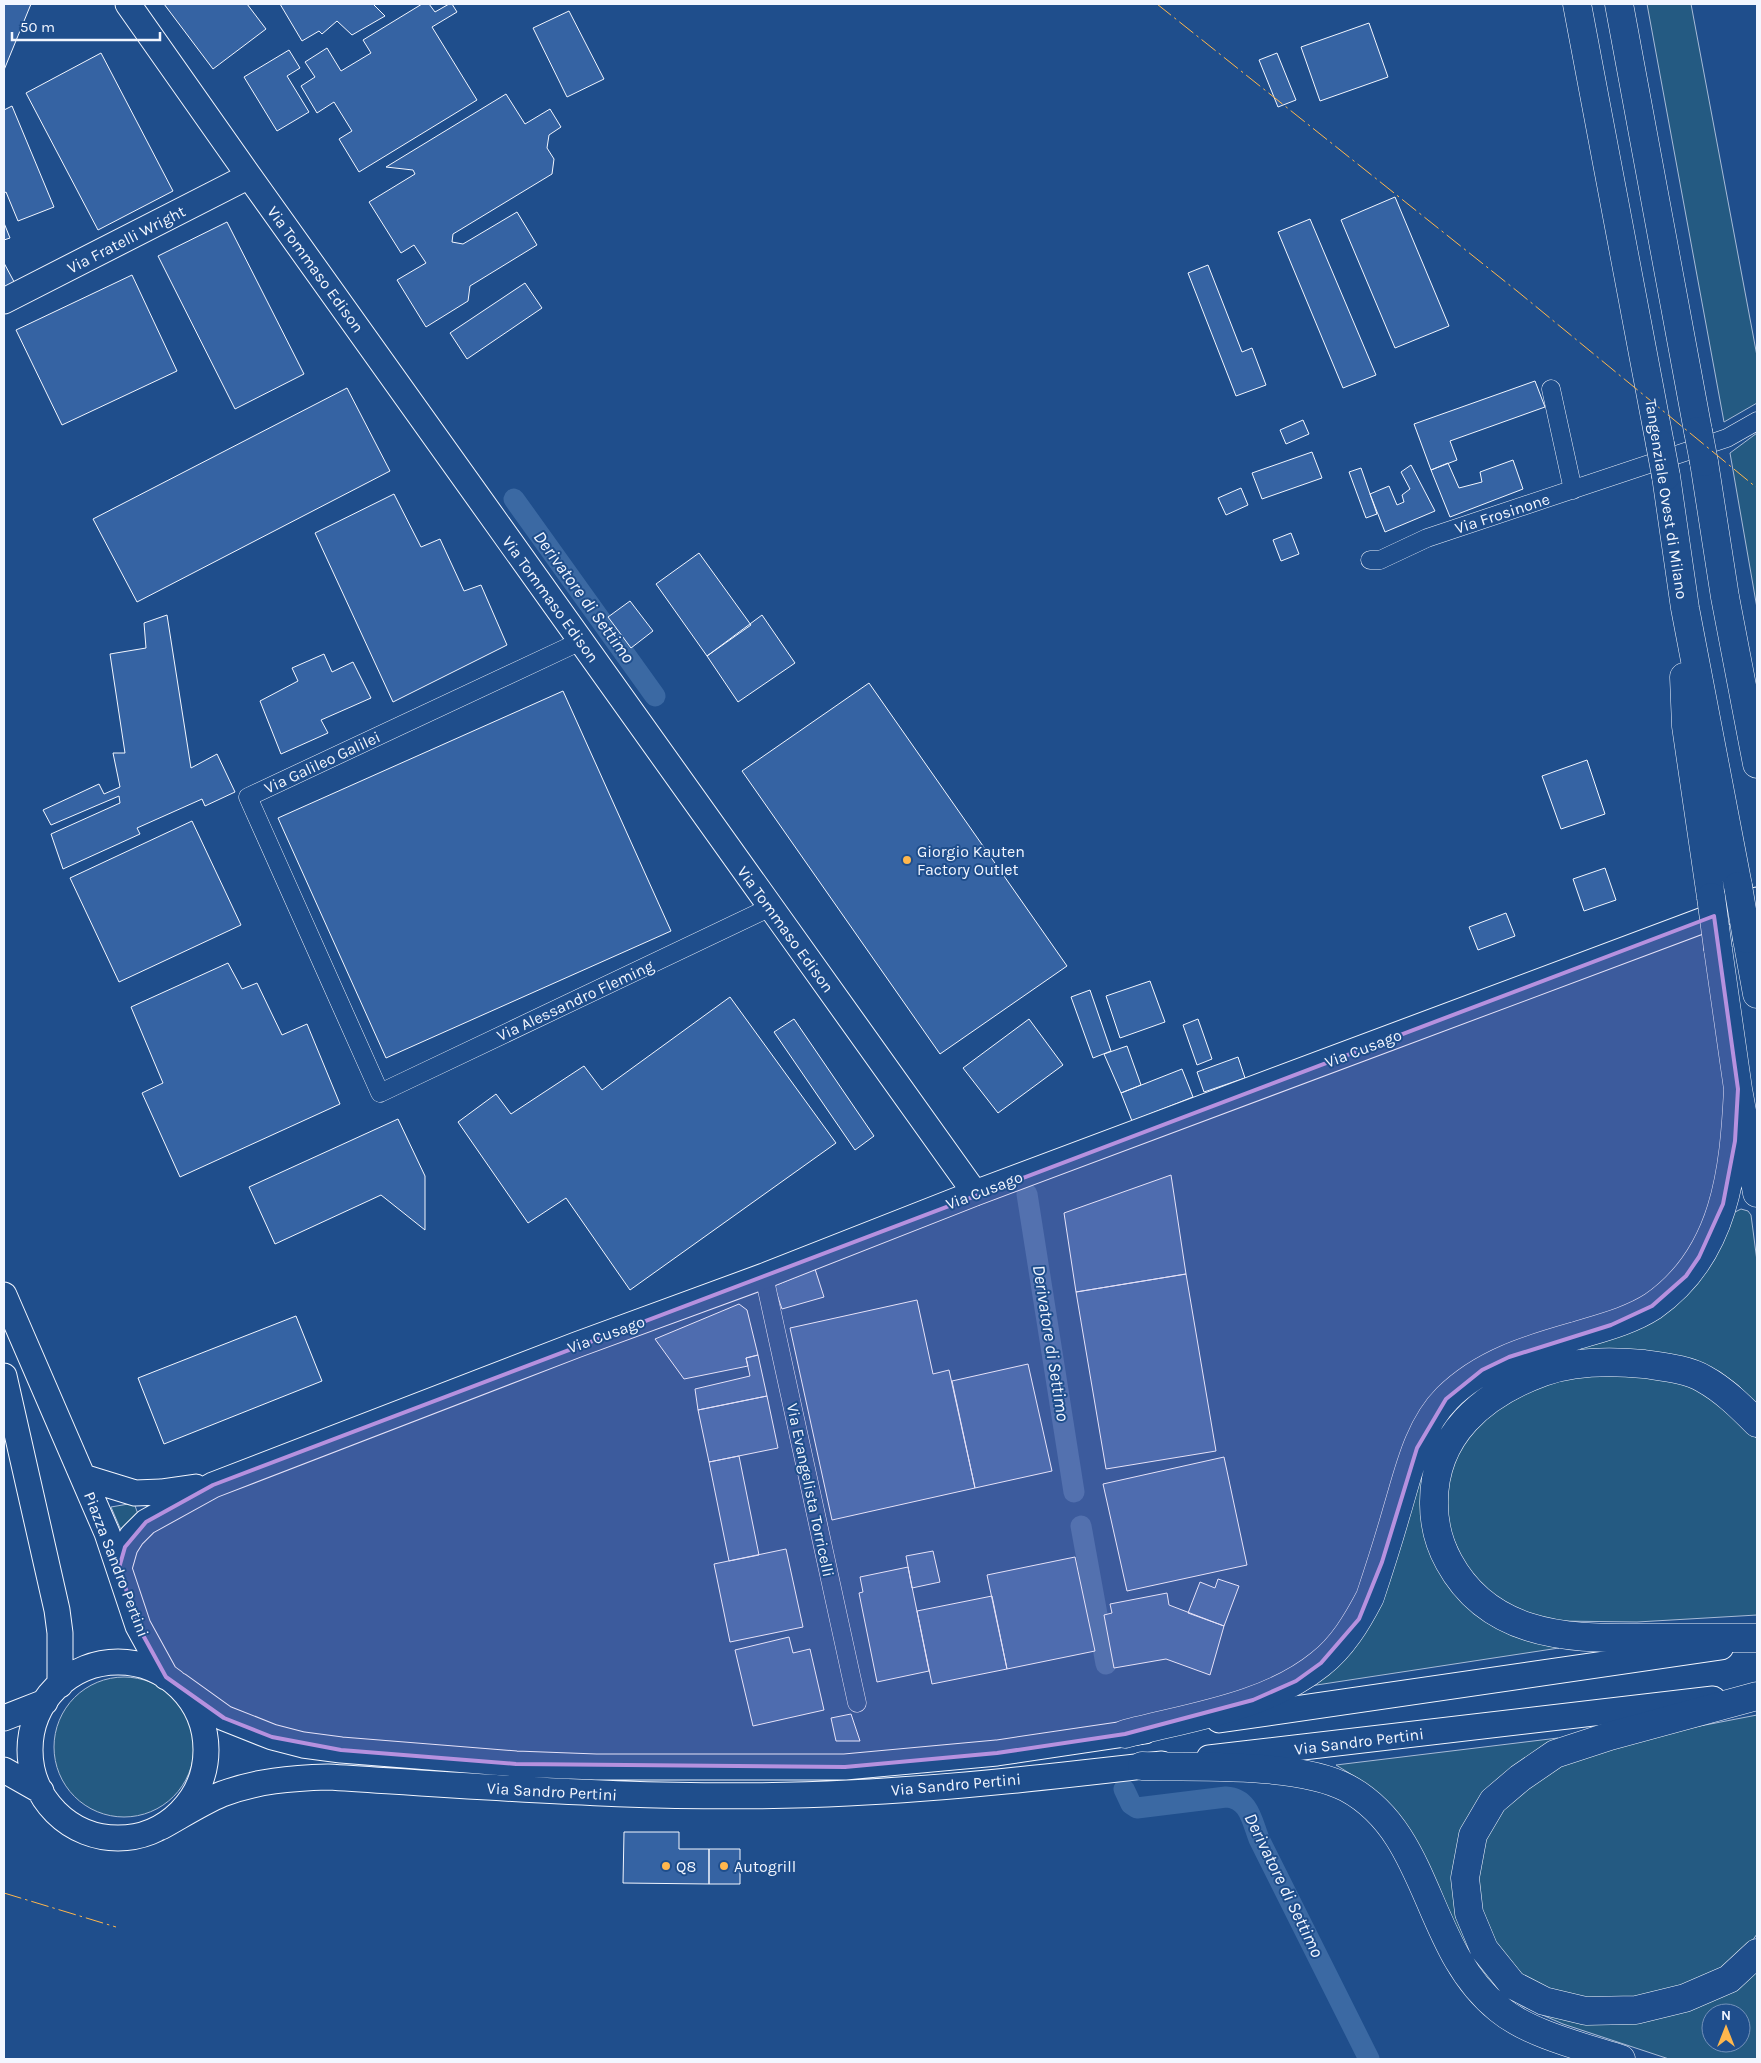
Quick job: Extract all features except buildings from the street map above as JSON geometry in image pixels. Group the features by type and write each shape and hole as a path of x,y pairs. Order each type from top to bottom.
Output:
{"highway":[{"name":"Tangenziale Ovest di Milano","path":"1577,4 1666,476 1685,608 1748,893 1747,939 1757,994"},
{"path":"1619,4 1704,462 1725,598 1757,764"},
{"path":"1725,598 1757,679"},
{"path":"1685,608 1683,682 1686,726 1738,1089 1757,1193"},
{"path":"1125,1734 1254,1700 1296,1681 1322,1663 1344,1640 1370,1597 1417,1448 1430,1421 1446,1399 1482,1370 1509,1358 1539,1346 1612,1325 1635,1316 1652,1306 1686,1276 1712,1232 1723,1204 1732,1171 1736,1141 1738,1089"},
{"path":"1757,1423 1735,1401 1703,1378 1667,1367 1629,1363 1585,1364 1545,1372 1506,1388 1478,1407 1457,1429 1441,1457 1434,1485 1434,1519 1442,1549 1458,1578 1477,1600 1504,1618 1530,1628 1564,1635 1614,1638 1757,1640"},
{"path":"1757,1695 1610,1736 1555,1754 1520,1778 1493,1801 1473,1835 1465,1878 1468,1913 1484,1949 1513,1985 1544,2001 1586,2011 1636,2010 1685,1998 1729,1979 1757,1953"},
{"path":"1142,1766 1249,1769 1299,1773 1321,1777 1346,1788 1364,1799 1386,1819 1403,1844 1413,1862 1450,1948 1464,1973 1480,1993 1500,2011 1529,2027 1564,2041 1621,2059"}],"street":[{"name":"Via Tommaso Edison","path":"128,4 248,176 975,1193"},
{"name":"Via Fratelli Wright","path":"4,301 248,176"},
{"path":"1551,389 1573,490"},
{"name":"Via Frosinone","path":"1370,560 1380,560 1427,538 1727,438 1757,421"},
{"name":"Via Galileo Galilei","path":"380,1093 248,797 580,641"},
{"name":"Via Cusago","path":"119,1568 125,1548 132,1536 146,1522 213,1485 576,1345 764,1276 1748,893"},
{"name":"Via Alessandro Fleming","path":"380,1093 771,907"},
{"name":"Via Evangelista Torricelli","path":"764,1276 857,1703"},
{"name":"Piazza Sandro Pertini","path":"4,1295 107,1533 138,1626 172,1681"},
{"name":"Piazza Sandro Pertini","path":"4,1376 57,1610 60,1633 52,1693 34,1726 30,1747 32,1769 41,1792 52,1808 68,1822 98,1836 130,1837 161,1827 179,1814 190,1802 205,1767 206,1739 201,1718 190,1699 172,1681 157,1671 136,1664 114,1662 104,1663 83,1670 52,1693"},
{"name":"Via Cusago","path":"83,1477 135,1493 161,1492 213,1485"},
{"name":"Via Sandro Pertini","path":"172,1681 224,1718 272,1737 303,1745 341,1750 516,1764 596,1767 845,1767 997,1752 1757,1640"},
{"path":"4,1718 52,1693"},
{"name":"Via Sandro Pertini","path":"161,1827 221,1795 270,1781 295,1778 328,1777 600,1794 747,1795 848,1793 1016,1780 1757,1695"},
{"path":"4,1770 41,1792"}],"highlighted area":[{"path":"1714,916 1738,1089 1735,1141 1723,1204 1699,1257 1686,1276 1652,1306 1611,1325 1509,1357 1482,1370 1446,1399 1417,1448 1382,1562 1359,1619 1321,1663 1296,1681 1253,1700 1125,1734 997,1753 845,1767 516,1764 341,1750 272,1737 224,1718 166,1677 138,1626 119,1568 125,1547 146,1522 213,1485"}],"shaded area":[{"path":"1647,4 1691,4 1757,356 1757,403 1724,422"},
{"path":"1757,433 1757,608 1730,453"},
{"path":"1741,1209 1748,1211 1751,1215 1757,1261 1757,1405 1739,1386 1720,1372 1695,1360 1602,1350 1437,1444 1451,1589 1474,1613 1486,1622 1526,1640 1559,1648 1297,1688 1324,1671 1434,1433 1475,1385 1604,1337 1735,1212"},
{"path":"1584,1372 1680,1378 1743,1422 1757,1439 1757,1615 1637,1622 1558,1621 1529,1617 1472,1581 1442,1513 1450,1461 1466,1431 1522,1390"},
{"path":"134,1503 139,1517 122,1529 120,1528 111,1507"},
{"path":"124,1677 138,1678 151,1682 163,1688 174,1697 183,1708 189,1720 193,1733 193,1761 189,1774 183,1786 174,1797 163,1806 151,1812 138,1816 124,1817 110,1816 97,1812 85,1806 74,1797 65,1786 59,1774 55,1761 54,1747 55,1733 59,1720 65,1708 74,1697 85,1688 97,1682 110,1678"},
{"path":"1757,1715 1757,1934 1747,1948 1717,1972 1683,1988 1615,2001 1558,1996 1517,1973 1487,1930 1475,1880 1489,1825 1507,1803 1555,1765 1669,1732"},
{"path":"1558,1738 1493,1783 1467,1939 1587,2020 1757,1970 1757,2059 1669,2059 1563,2024 1522,2006 1501,1993 1485,1979 1380,1796 1336,1765"}],"waterway":[{"name":"Derivatore di Settimo","path":"514,499 655,696"},
{"name":"Derivatore di Settimo","path":"1027,1194 1074,1492"},
{"name":"Derivatore di Settimo","path":"1081,1526 1106,1664"},
{"name":"Derivatore di Settimo","path":"1124,1789 1131,1804 1137,1808 1226,1797 1234,1798 1245,1806 1252,1818 1259,1839 1369,2059"}],"power":[{"path":"1157,4 1517,291 1757,488"},
{"path":"4,1893 116,1927"}],"place":[{"name":"Giorgio Kauten Factory Outlet","path":"907,860"},
{"name":"Q8","path":"666,1866"},
{"name":"Autogrill","path":"724,1866"}]}
